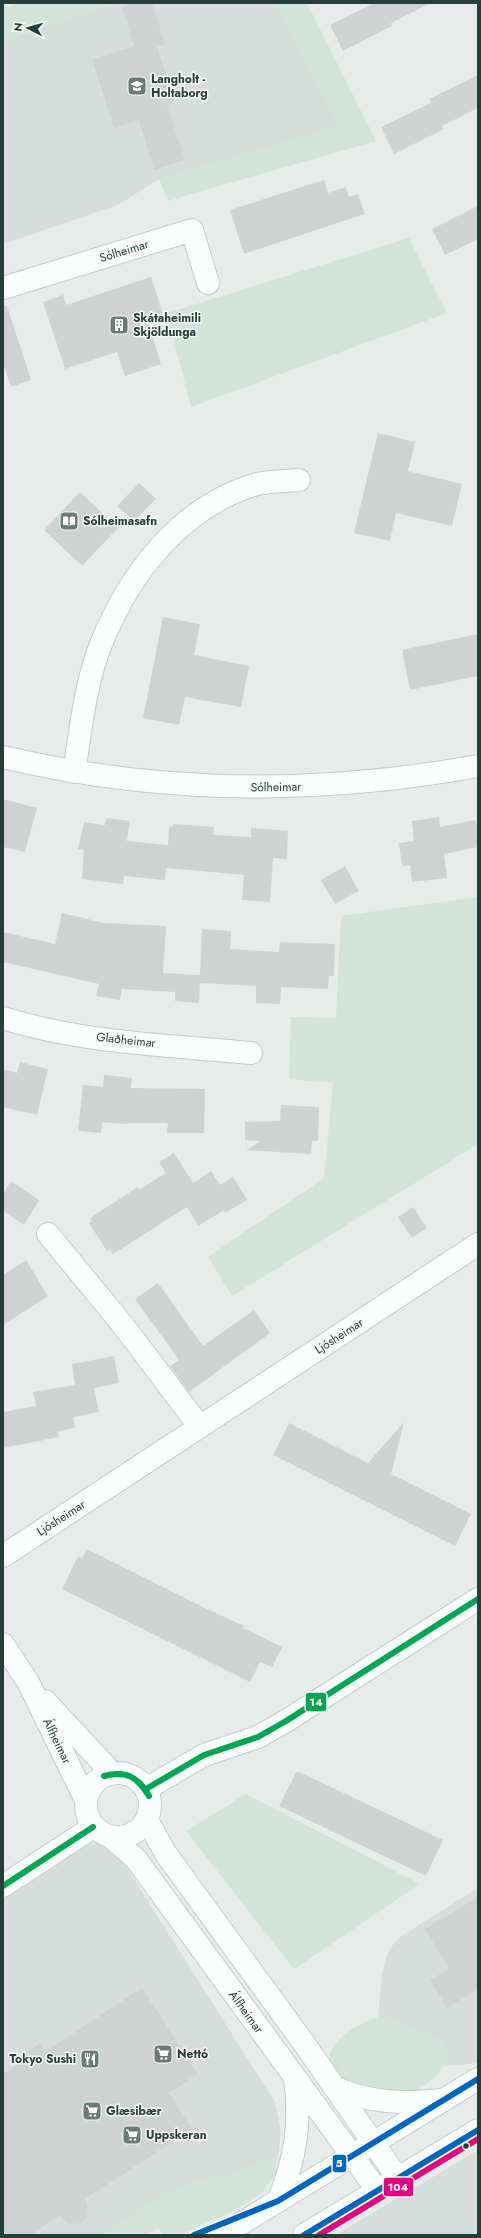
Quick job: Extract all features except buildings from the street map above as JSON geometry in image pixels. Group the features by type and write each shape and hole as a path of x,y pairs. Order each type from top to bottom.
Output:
{"street":[{"name":"Sólheimar","path":"3,288 192,230 208,283"},
{"path":"74,772 87,695 101,645 121,603 144,564 173,532 216,502 257,484 299,480"},
{"name":"Sólheimar","path":"3,757 74,772 133,780 193,785 260,787 371,782 478,766"},
{"name":"Glaðheimar","path":"3,1018 26,1025 88,1036 251,1053"},
{"path":"48,1234 122,1324 200,1427"},
{"name":"Ljósheimar","path":"3,1556 478,1244"},
{"path":"146,1789 204,1755 258,1737 286,1721 478,1599"},
{"name":"Álfheimar","path":"3,1644 28,1682 86,1800"},
{"name":"Álfheimar","path":"28,1682 112,1773"},
{"path":"112,1773 132,1776 140,1781 146,1789 150,1799 150,1810 147,1820 141,1828 133,1834 123,1838 112,1838 102,1834 93,1827 85,1810 86,1800 95,1782 112,1773"},
{"path":"147,1820 166,1854 334,2087 397,2178"},
{"path":"3,1886 93,1827"},
{"name":"Álfheimar","path":"112,1838 136,1859 253,2022 295,2076 377,2190"},
{"path":"278,2201 289,2177 295,2151 299,2106 295,2076"},
{"path":"222,2235 373,2142 446,2100 478,2079"},
{"path":"334,2087 352,2095 370,2100 420,2102 446,2100"},
{"path":"304,2235 478,2130"}],"shaded area":[{"path":"118,3 275,3 339,126 159,179 118,205 3,244 3,40"},
{"name":"Glæsibær","path":"108,1838 275,2102 281,2132 278,2157 258,2163 240,2173 198,2181 157,2198 104,2235 3,2235 3,1899 82,1847"},
{"path":"478,1888 477,2063 445,2066 449,2056 442,2041 387,2018 378,2017 382,1975 386,1958 391,1947 400,1937"},
{"path":"478,2150 478,2235 336,2235 344,2230"}],"green space":[{"path":"20,3 118,3 3,40 3,8"},
{"path":"275,3 307,3 376,141 168,201 159,179 338,126"},
{"path":"409,238 447,313 191,407 167,313"},
{"path":"478,897 478,1144 232,1296 208,1257 324,1178 333,1083 289,1079 291,1017 336,1018 341,916"},
{"path":"246,1794 420,1884 294,1969 186,1831"},
{"path":"378,2017 387,2018 442,2041 449,2056 440,2072 433,2079 416,2090 398,2095 389,2095 344,2083 332,2071 329,2060 331,2050 337,2042 356,2027"},
{"path":"278,2157 274,2176 262,2193 233,2211 179,2235 163,2235 158,2228 145,2235 104,2235 157,2198 198,2181 240,2173 258,2163"}],"transit line":[{"name":"14","path":"146,1789 204,1755 258,1737 286,1721 478,1599"},
{"name":"14","path":"104,1776 118,1774 131,1777 141,1784 149,1796"},
{"name":"14","path":"104,1776 119,1774 131,1777 145,1789 149,1796"},
{"name":"14","path":"3,1886 93,1827"},
{"name":"5","path":"194,2235 278,2201 478,2079"},
{"name":"5","path":"304,2235 478,2130"},
{"name":"104","path":"319,2235 478,2139"}],"place":[{"name":"Langholt - Holtaborg","path":"137,86"},
{"name":"Skátaheimili Skjöldunga","path":"119,325"},
{"name":"Sólheimasafn","path":"69,521"},
{"name":"Nettó","path":"163,2054"},
{"name":"Tokyo Sushi","path":"90,2059"},
{"name":"Glæsibær","path":"92,2111"},
{"name":"Uppskeran","path":"132,2135"}]}
